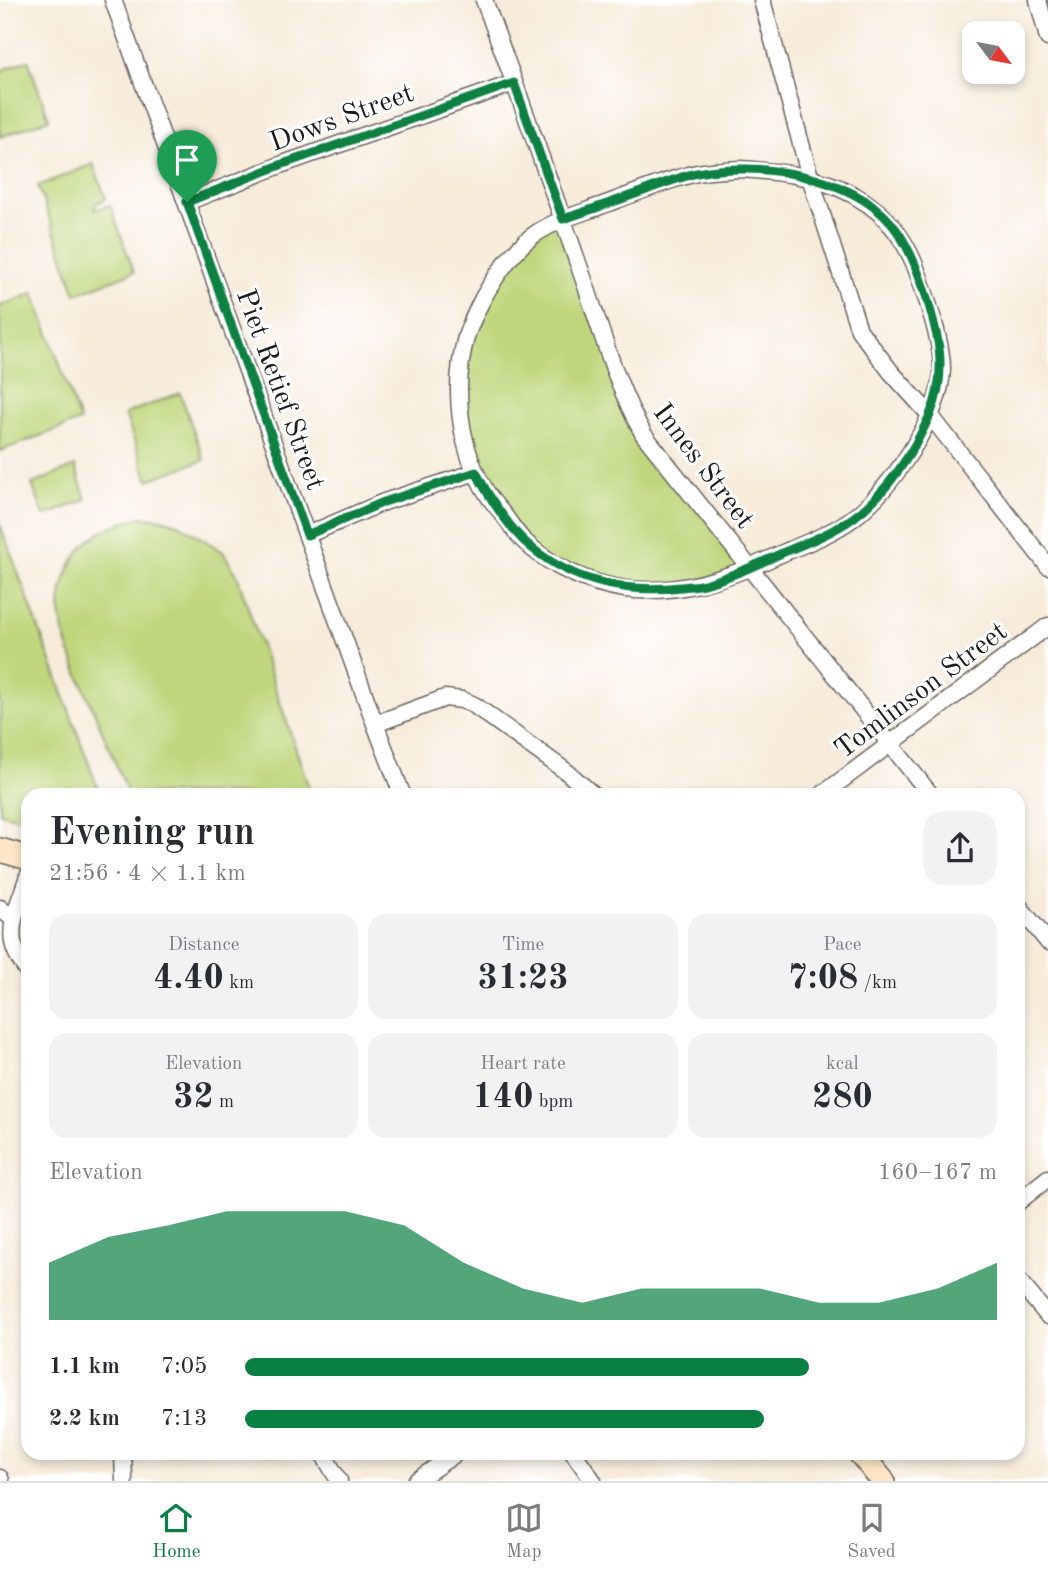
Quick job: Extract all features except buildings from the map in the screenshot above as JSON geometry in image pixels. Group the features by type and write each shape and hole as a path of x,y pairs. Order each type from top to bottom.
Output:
{"street":[{"name":"Piet Retief Street","path":"113,0 400,788"},
{"name":"Innes Street","path":"484,0 621,388 636,422 925,788"},
{"path":"762,0 810,177 859,330 891,372 930,415 1048,566"},
{"path":"1038,0 1048,38"},
{"name":"Dows Street","path":"187,202 283,164 514,83"},
{"path":"740,169 810,177 831,183 870,205 891,223 918,270 929,304 942,368 939,390 930,415 897,472 852,519 837,528 751,568 702,585 668,589 624,589 592,581 563,569 523,540 488,495 476,472 464,440 460,373 467,334 478,308 501,269 531,237 563,219 671,180 696,173 740,169"},
{"path":"307,535 384,502 476,472"},
{"name":"Tomlinson Street","path":"831,788 1048,626"},
{"path":"376,724 445,698 462,700 474,705 585,788"},
{"path":"0,850 21,856"},
{"path":"21,898 12,935 21,961"},
{"path":"0,908 14,920"},
{"path":"1025,914 1048,942"},
{"path":"1025,1196 1048,1178"},
{"path":"1025,1288 1048,1316"},
{"path":"123,1460 124,1481"},
{"path":"327,1460 340,1481"},
{"path":"416,1481 446,1460"},
{"path":"579,1460 593,1481"},
{"path":"866,1460 883,1481"}],"green space":[{"path":"28,60 49,119 0,137 0,71"},
{"path":"93,164 106,199 95,204 95,210 110,205 134,272 76,294 38,186"},
{"path":"558,212 630,419 747,568 690,583 624,587 563,574 523,540 461,442 471,320 496,269"},
{"path":"34,293 80,421 0,451 0,306"},
{"path":"180,393 204,460 148,480 125,414"},
{"path":"75,466 86,500 44,516 32,484"},
{"path":"143,517 161,519 178,524 223,552 237,575 309,788 126,788 72,657 63,628 60,606 68,571 80,550 103,531"},
{"path":"0,524 98,788 21,788 21,818 0,813"}],"route":[{"path":"514,83 563,219 671,180 718,170 762,170 810,177 831,183 870,205 891,223 918,270 938,345 942,368 939,390 930,415 907,458 883,489 852,519 751,568 702,585 651,590 624,589 592,581 563,569 523,540 488,495 476,472 384,502 307,535 187,202 283,164 514,83"}]}
